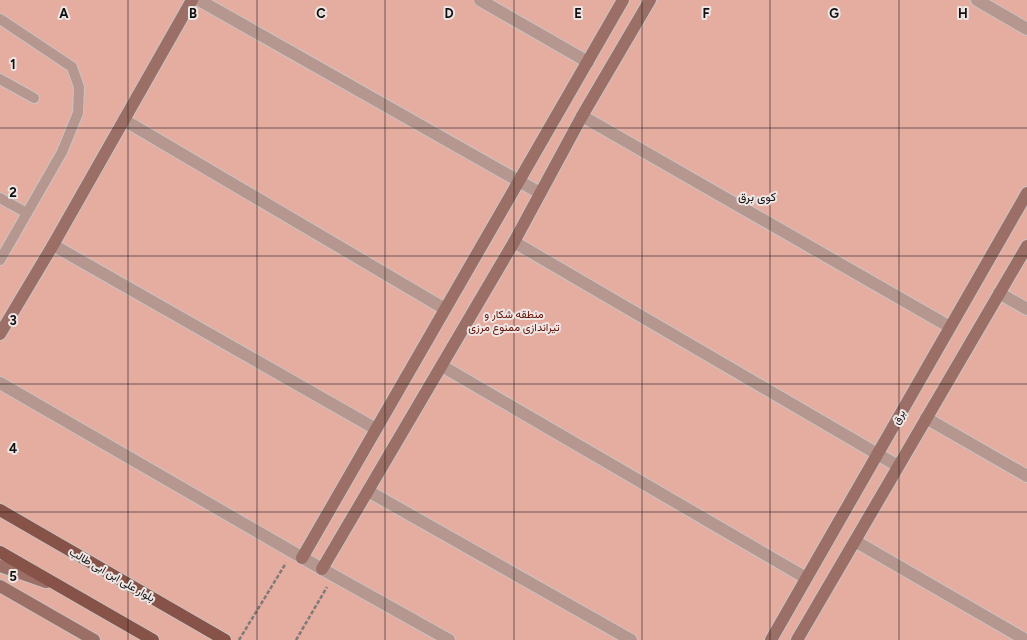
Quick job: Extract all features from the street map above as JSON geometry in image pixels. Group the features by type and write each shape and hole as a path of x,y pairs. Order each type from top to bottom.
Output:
{"main road":[{"name":"بلوار علی ابن ابی طالب","path":"0,510 225,640"},
{"path":"0,552 153,640"}],"street":[{"path":"0,334 53,245 192,0"},
{"path":"199,0 540,193"},
{"path":"480,0 588,62"},
{"path":"297,555 376,429 623,0"},
{"path":"322,569 514,242 582,116 650,0"},
{"path":"977,0 1027,29"},
{"path":"582,116 950,327"},
{"path":"124,120 445,309"},
{"name":"برق","path":"771,640 1027,193"},
{"path":"514,242 898,466"},
{"path":"53,245 376,429"},
{"path":"797,640 1027,246"},
{"path":"999,293 1027,309"},
{"path":"442,366 806,578"},
{"path":"0,383 297,555 449,640"},
{"path":"926,418 1027,476"},
{"path":"368,490 631,640"},
{"path":"854,541 1026,640"},
{"path":"0,566 61,587"},
{"path":"0,586 94,640"}],"lane":[{"path":"0,19 72,67 79,87 78,113 62,152 2,254"},
{"path":"0,79 34,98"},
{"path":"0,198 27,213"}],"path":[{"path":"239,640 297,555"},
{"path":"296,640 334,576"}],"green space":[{"name":"منطقه شکار و تیراندازی ممنوع مرزی","path":"0,0 1027,0 1027,640 0,640"}],"district":[{"name":"کوی برق","path":"757,197"}]}
